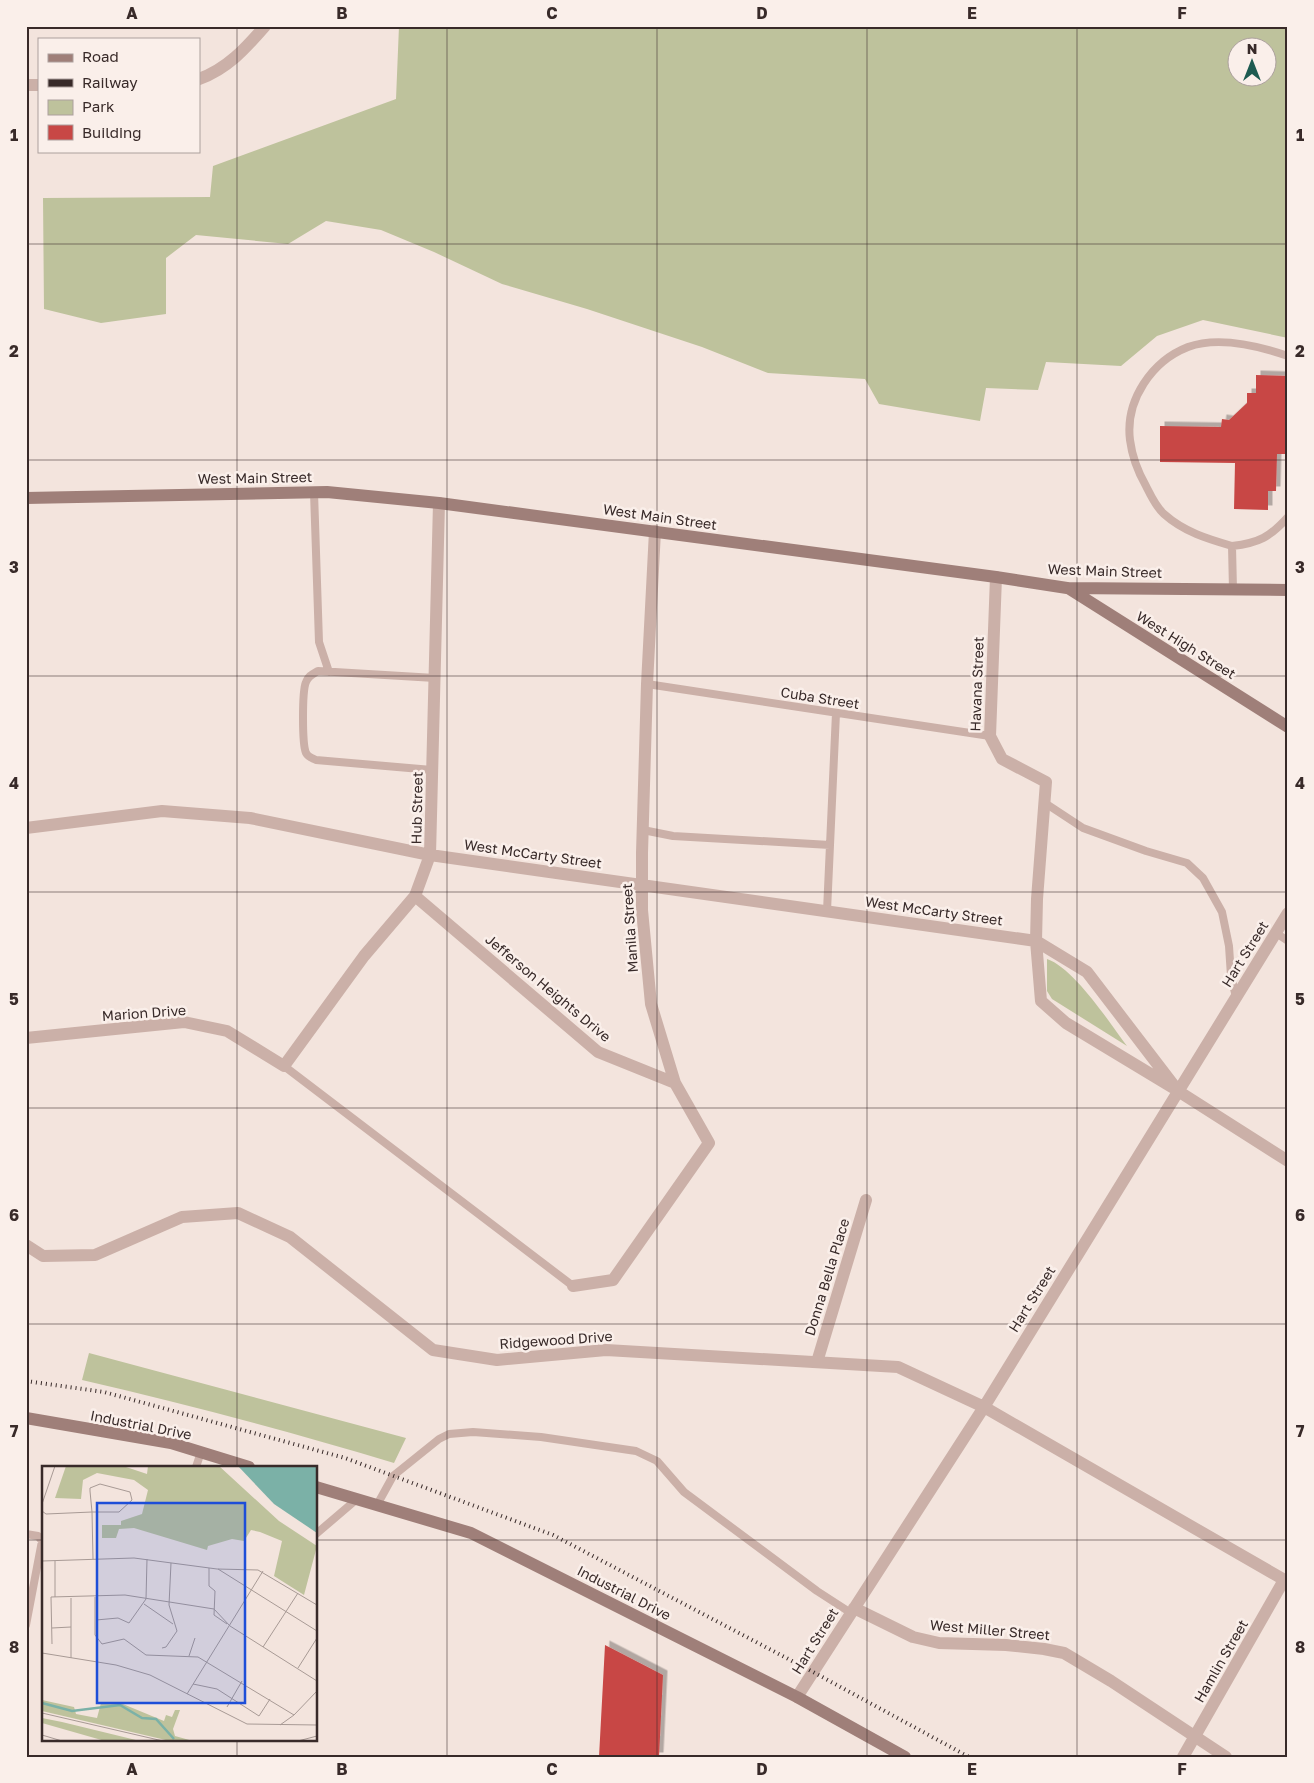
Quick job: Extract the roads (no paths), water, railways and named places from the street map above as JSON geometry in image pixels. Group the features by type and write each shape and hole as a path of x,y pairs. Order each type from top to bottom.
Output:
{"main road":[{"name":"West Main Street","path":"26,498 327,492 439,503 1068,588 1288,590"},
{"name":"West High Street","path":"1068,588 1288,727"},
{"name":"Industrial Drive","path":"26,1418 171,1443 246,1466"},
{"name":"Industrial Drive","path":"318,1488 471,1533 797,1697 899,1755"}],"street":[{"path":"200,79 213,74 230,63 245,50 264,26"},
{"name":"Hub Street","path":"284,1066 364,956 415,896 430,855 439,503"},
{"name":"Manila Street","path":"573,1286 613,1280 709,1144 675,1083 652,1004 642,910 642,830 647,684 655,531"},
{"name":"Havana Street","path":"996,577 990,736 1002,759 1046,782 1037,899 1036,941"},
{"name":"West McCarty Street","path":"26,828 162,811 250,818 430,855 1036,941 1087,972 1178,1091"},
{"name":"Jefferson Heights Drive","path":"415,896 598,1052 675,1083"},
{"name":"Hart Street","path":"797,1697 984,1407 1288,913"},
{"name":"West McCarty Street","path":"1036,941 1042,1001 1066,1023 1288,1160"},
{"name":"Marion Drive","path":"26,1038 184,1022 227,1031 284,1066"},
{"name":"Donna Bella Place","path":"817,1362 866,1200"},
{"name":"Ridgewood Drive","path":"26,1246 43,1256 95,1255 182,1217 238,1213 290,1237 433,1350 497,1360 606,1350 898,1367 984,1407"},
{"path":"984,1407 1286,1581"},
{"name":"Hamlin Street","path":"1183,1757 1286,1581"},
{"name":"West Miller Street","path":"852,1611 913,1637 939,1643 1044,1648 1064,1653 1111,1681 1226,1757"}],"lane":[{"path":"1286,521 1272,534 1252,544 1232,546 1210,540 1186,530 1164,514 1155,503 1138,471 1129,439 1134,402 1143,384 1155,368 1171,355 1189,347 1208,343 1237,343 1272,350 1288,356"},
{"path":"314,492 320,642 330,672"},
{"path":"1232,546 1233,590"},
{"path":"432,770 316,760 310,757 306,753 304,744 303,698 305,683 309,676 318,672 435,678"},
{"name":"Cuba Street","path":"647,684 990,736"},
{"path":"827,911 836,713"},
{"path":"1045,803 1083,828 1146,851 1187,863 1203,878 1222,912 1229,946 1231,976 1236,997"},
{"path":"642,830 673,836 830,845"},
{"path":"1276,933 1288,941"},
{"path":"284,1066 573,1286"},
{"path":"377,1505 393,1476 439,1439 449,1434 473,1432 541,1437 636,1451 656,1461 684,1492 817,1591 852,1611"},
{"path":"196,1466 201,1452"},
{"path":"318,1532 356,1499"},
{"path":"26,1534 38,1536 42,1541 26,1625"}],"railway":[{"path":"26,1381 104,1392 345,1458 553,1535 813,1672 969,1757"}]}
